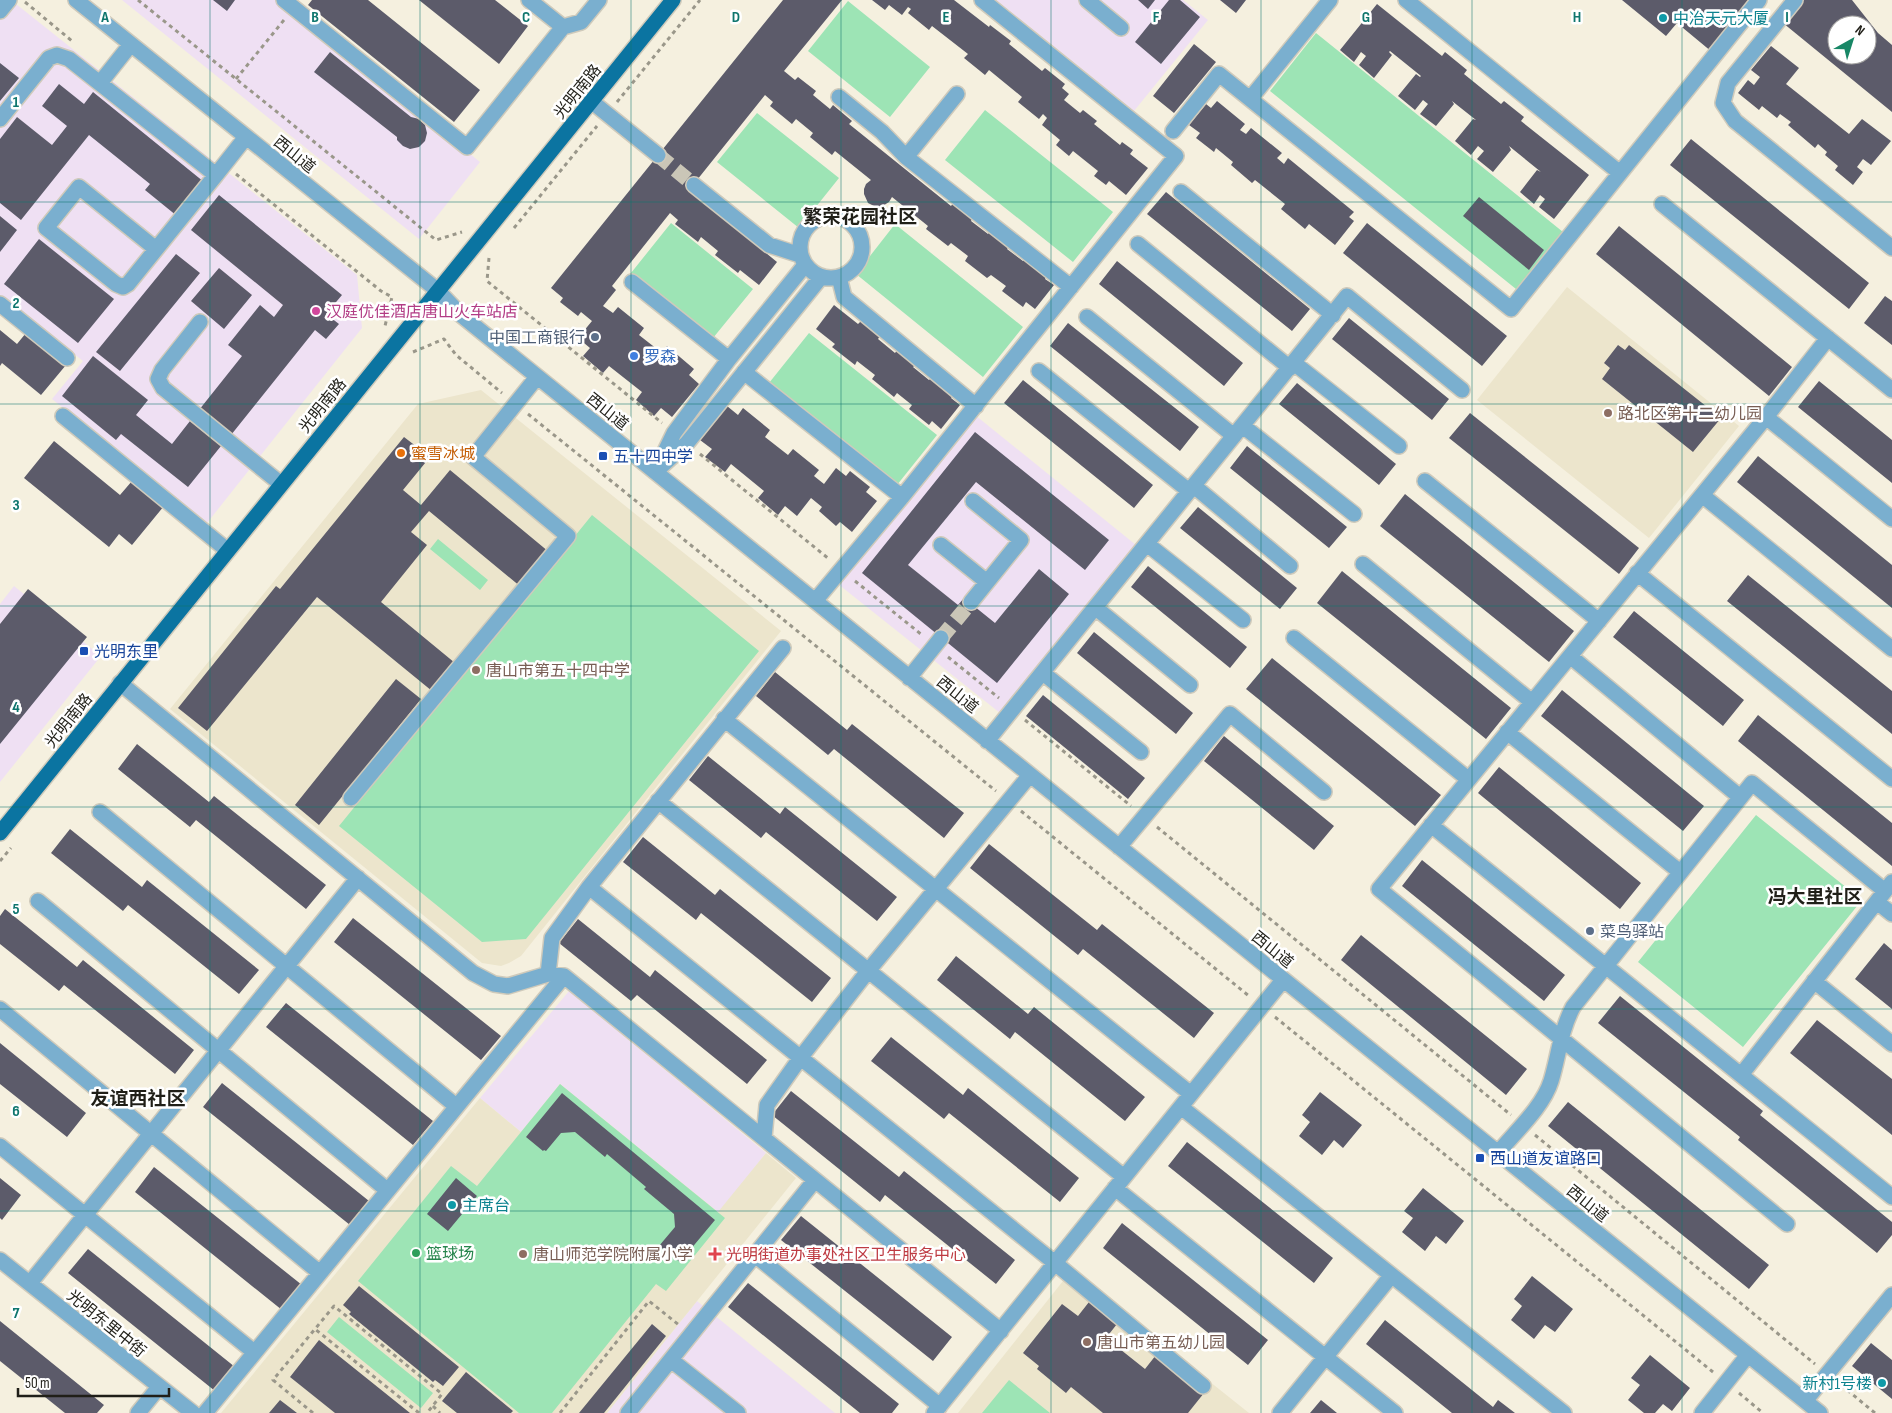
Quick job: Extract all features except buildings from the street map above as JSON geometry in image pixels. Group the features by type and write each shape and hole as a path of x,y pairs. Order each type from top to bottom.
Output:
{"main road":[{"name":"光明南路","path":"0,833 673,0"}],"street":[{"path":"0,11 9,0"},
{"name":"西山道","path":"76,0 437,290 460,315 1820,1413"},
{"path":"529,0 564,27"},
{"path":"292,2 467,147 564,27 581,22 599,0"},
{"path":"815,601 976,406 1176,156 982,0"},
{"path":"1087,0 1121,28"},
{"path":"1250,99 1330,0"},
{"path":"1406,0 1620,173"},
{"path":"1173,131 1219,74 1511,309 1541,263 1620,173 1759,0"},
{"path":"1795,0 1728,83 1723,103 1735,121 1892,248"},
{"path":"100,83 131,44"},
{"path":"0,119 49,58 57,55 69,58 216,175"},
{"path":"906,157 957,94"},
{"path":"839,97 882,132 906,157 1071,287"},
{"path":"591,101 658,155"},
{"path":"156,249 79,187 46,228 116,284 123,287 128,284 246,137"},
{"path":"694,185 769,245 803,260"},
{"path":"1180,192 1333,315"},
{"path":"1662,204 1892,390"},
{"path":"825,215 836,215 846,219 860,235 863,245 861,256 849,273 839,277 822,277 812,272 803,260 799,245 801,234 811,222 825,215"},
{"path":"1138,244 1399,446"},
{"path":"655,472 674,433 803,260"},
{"path":"655,472 687,443 822,277"},
{"path":"839,277 844,297 976,406"},
{"path":"632,282 729,360"},
{"path":"988,741 1347,296 1462,390"},
{"path":"0,304 67,358"},
{"path":"1088,317 1238,431 1354,514"},
{"path":"200,322 162,370 158,379 163,388 281,484"},
{"path":"1788,1224 1379,888 1766,417 1828,338"},
{"path":"1039,371 1290,566"},
{"path":"744,372 902,497"},
{"path":"351,798 568,536 473,457 537,377"},
{"path":"63,416 227,550"},
{"path":"1766,417 1892,519"},
{"path":"1425,480 1599,621"},
{"path":"1702,495 1892,648"},
{"path":"971,602 1021,540 973,502"},
{"path":"1147,544 1243,620"},
{"path":"941,545 987,582"},
{"path":"1364,564 1532,702"},
{"path":"1637,573 1892,779"},
{"path":"1096,608 1190,685"},
{"path":"1294,638 1468,780"},
{"path":"909,678 938,642"},
{"path":"548,974 552,938 589,887 783,648"},
{"path":"1570,656 1740,797"},
{"path":"1043,673 1141,752"},
{"path":"120,684 150,706 473,974 494,984 508,986 548,974 564,976 1001,1330"},
{"path":"1119,847 1230,714 1324,792"},
{"path":"724,719 1191,1094"},
{"path":"1507,732 1680,872"},
{"path":"764,1138 767,1105 801,1057 868,970 1030,775"},
{"path":"1498,1153 1542,1101 1551,1082 1564,1023 1573,1007 1604,965 1752,783 1885,892 1892,914"},
{"path":"658,801 868,970 1326,1357 1395,1413"},
{"path":"100,812 456,1106"},
{"path":"1431,825 1892,1197"},
{"path":"30,1283 358,878"},
{"path":"589,887 1055,1263 1203,1386"},
{"path":"1741,1074 1885,892"},
{"path":"38,901 387,1190"},
{"path":"205,1413 564,976"},
{"path":"755,1255 937,1409 1283,980"},
{"path":"1814,981 1892,1044"},
{"path":"0,1009 320,1273"},
{"path":"1181,1107 1564,1413"},
{"path":"0,1146 254,1352"},
{"path":"628,1413 815,1180"},
{"name":"光明东里中街","path":"0,1260 192,1413"},
{"path":"1280,1413 1391,1276"},
{"path":"1805,1401 1827,1374 1887,1312 1892,1295"},
{"path":"1702,1413 1748,1355"},
{"path":"671,1360 738,1413"},
{"path":"138,1413 159,1387"}],"path":[{"path":"138,0 436,240"},
{"path":"513,229 700,0"},
{"path":"236,79 292,2"},
{"path":"495,252 488,259 487,280 674,433"},
{"path":"444,339 456,355 515,404 1009,801 1763,1413"},
{"path":"687,443 841,570 938,642 1013,710 1875,1413"},
{"path":"560,1413 649,1301 691,1335"},
{"path":"313,1413 273,1380 334,1306 442,1394 428,1413"},
{"path":"315,1328 419,1413"},
{"path":"432,1406 440,1413"}],"shaded area":[{"path":"0,0 11,0 357,275 362,328 207,523 52,399 83,361 0,295"},
{"path":"122,0 278,0 480,162 419,239"},
{"path":"996,0 1183,0 1208,20 1134,111"},
{"name":"路北区第十二幼儿园","path":"1567,287 1739,426 1649,538 1477,400"},
{"name":"唐山市第五十四中学","path":"481,390 781,631 521,956 501,966 482,963 170,709 418,404"},
{"path":"975,415 1136,545 1000,713 838,584"},
{"path":"14,586 101,656 0,782 0,604"},
{"path":"569,991 766,1153 719,1213 560,1084 521,1132 480,1098"},
{"name":"唐山师范学院附属小学","path":"560,1084 718,1212 766,1153 796,1178 607,1413 221,1413 480,1098 521,1132"},
{"name":"唐山市第五幼儿园","path":"1071,1271 1249,1413 958,1413"},
{"path":"697,1301 835,1413 607,1413"}],"green space":[{"path":"848,1 930,67 890,117 808,51"},
{"path":"1316,33 1563,232 1516,289 1270,91"},
{"path":"985,110 1113,212 1073,262 945,160"},
{"path":"757,113 839,178 799,228 717,162"},
{"path":"671,223 753,289 713,338 631,273"},
{"path":"895,224 1023,327 983,377 856,274"},
{"path":"809,333 937,435 897,485 769,383"},
{"path":"592,515 759,651 526,939 482,942 339,826"},
{"path":"438,539 488,580 480,590 430,549"},
{"path":"1756,815 1862,900 1743,1047 1638,962"},
{"name":"唐山师范学院附属小学","path":"560,1084 725,1218 666,1291 656,1284 552,1413 519,1413 358,1281 451,1166 477,1186"},
{"path":"339,1317 433,1393 421,1408 327,1332"},
{"path":"1009,1380 1050,1413 982,1413"}],"tunnel":[{"path":"658,155 694,185"},
{"path":"941,638 971,602"}],"place":[{"name":"中冶天元大厦","path":"1663,18"},
{"name":"汉庭优佳酒店唐山火车站店","path":"316,311"},
{"name":"中国工商银行","path":"595,337"},
{"name":"罗森","path":"634,356"},
{"name":"路北区第十二幼儿园","path":"1608,413"},
{"name":"蜜雪冰城","path":"401,453"},
{"name":"五十四中学","path":"603,456"},
{"name":"光明东里","path":"84,651"},
{"name":"唐山市第五十四中学","path":"476,670"},
{"name":"菜鸟驿站","path":"1590,931"},
{"name":"西山道友谊路口","path":"1480,1158"},
{"name":"主席台","path":"452,1205"},
{"name":"篮球场","path":"416,1253"},
{"name":"唐山师范学院附属小学","path":"523,1254"},
{"name":"光明街道办事处社区卫生服务中心","path":"715,1254"},
{"name":"唐山市第五幼儿园","path":"1087,1342"},
{"name":"新村1号楼","path":"1882,1383"}],"district":[{"name":"繁荣花园社区","path":"860,216"},
{"name":"冯大里社区","path":"1815,896"},
{"name":"友谊西社区","path":"138,1098"}]}
